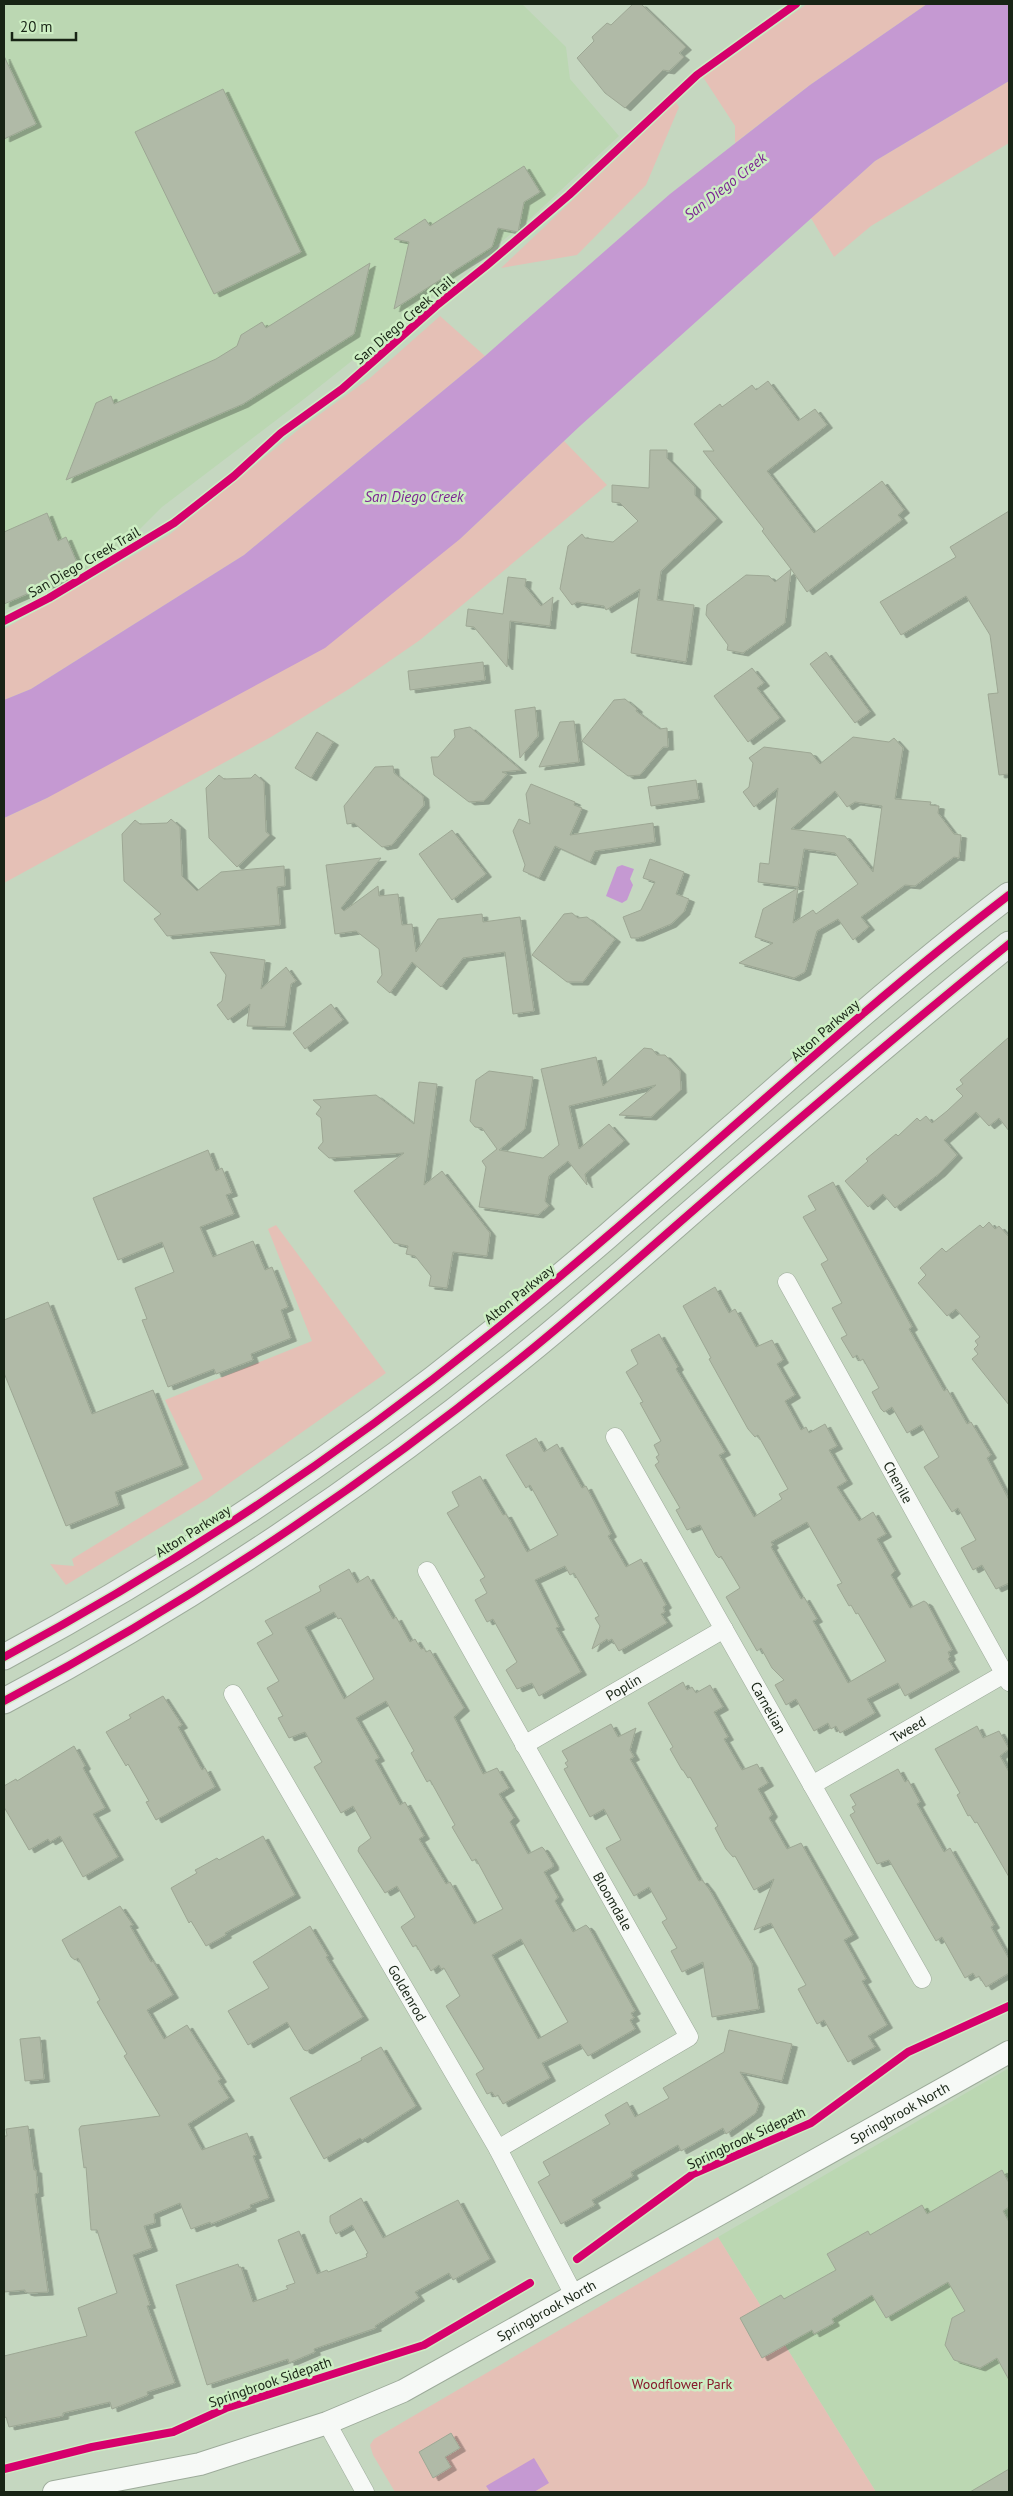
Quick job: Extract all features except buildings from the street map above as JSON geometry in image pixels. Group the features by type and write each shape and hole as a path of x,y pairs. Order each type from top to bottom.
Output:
{"main road":[{"name":"Alton Parkway","path":"4,1658 70,1621 236,1518 325,1459 437,1376 585,1256 879,999 1009,895"},
{"path":"4,1701 132,1629 264,1546 361,1480 446,1418 618,1279 874,1054 1009,944"}],"street":[{"name":"Chenile","path":"787,1282 1007,1678"},
{"name":"Carnelian","path":"615,1437 922,1979"},
{"name":"Bloomdale","path":"427,1571 689,2037 498,2149"},
{"name":"Poplin","path":"524,1745 724,1629"},
{"name":"Tweed","path":"812,1785 1007,1678"},
{"name":"Goldenrod","path":"233,1694 498,2149 575,2297"},
{"name":"Springbrook North","path":"54,2492 200,2464 327,2423 403,2391 575,2297 1009,2052"},
{"path":"327,2423 366,2492"}],"shaded area":[{"path":"4,4 522,4 566,47 570,79 619,136 531,218 304,399 162,507 124,545 82,574 4,611"},
{"path":"1009,2068 1009,2492 876,2492 718,2237"}],"green space":[{"path":"807,4 927,4 810,85 735,143 735,126 703,77"},
{"path":"1009,81 1009,143 871,226 834,257 811,218 875,161"},
{"path":"676,102 679,107 646,185 577,255 501,268"},
{"path":"440,316 485,356 244,555 31,689 4,700 4,629 169,535 298,430 370,378"},
{"path":"564,441 607,485 420,640 349,689 271,737 4,883 4,818 47,798 460,539"},
{"path":"276,1225 386,1373 207,1499 66,1585 50,1564 74,1566 72,1559 203,1479 165,1400 312,1341 268,1229"},
{"name":"Woodflower Park","path":"718,2237 876,2492 395,2492 373,2455 370,2445 374,2439"}],"water":[{"name":"San Diego Creek","path":"927,4 1009,4 1009,81 875,161 580,426 460,539 325,648 47,798 4,818 4,700 31,689 244,555 485,356 670,194 810,85"},
{"path":"622,865 634,869 630,879 633,885 627,900 622,903 606,896 617,867"},
{"path":"534,2458 549,2483 534,2492 490,2492 486,2486"}],"cycle path":[{"name":"San Diego Creek Trail","path":"4,621 49,598 174,523 234,476 281,433 342,389 436,306 569,195 697,75 796,4"},
{"path":"4,1657 68,1622 193,1547 315,1466 433,1379 556,1280 812,1057 942,948 1009,895"},
{"path":"4,1701 71,1665 201,1587 328,1503 390,1459 554,1331 843,1082 1009,944"},
{"name":"Springbrook Sidepath","path":"577,2259 693,2174 811,2123 908,2052 1009,2006"},
{"name":"Springbrook Sidepath","path":"4,2469 92,2447 173,2432 226,2408 424,2345 530,2283"}]}
